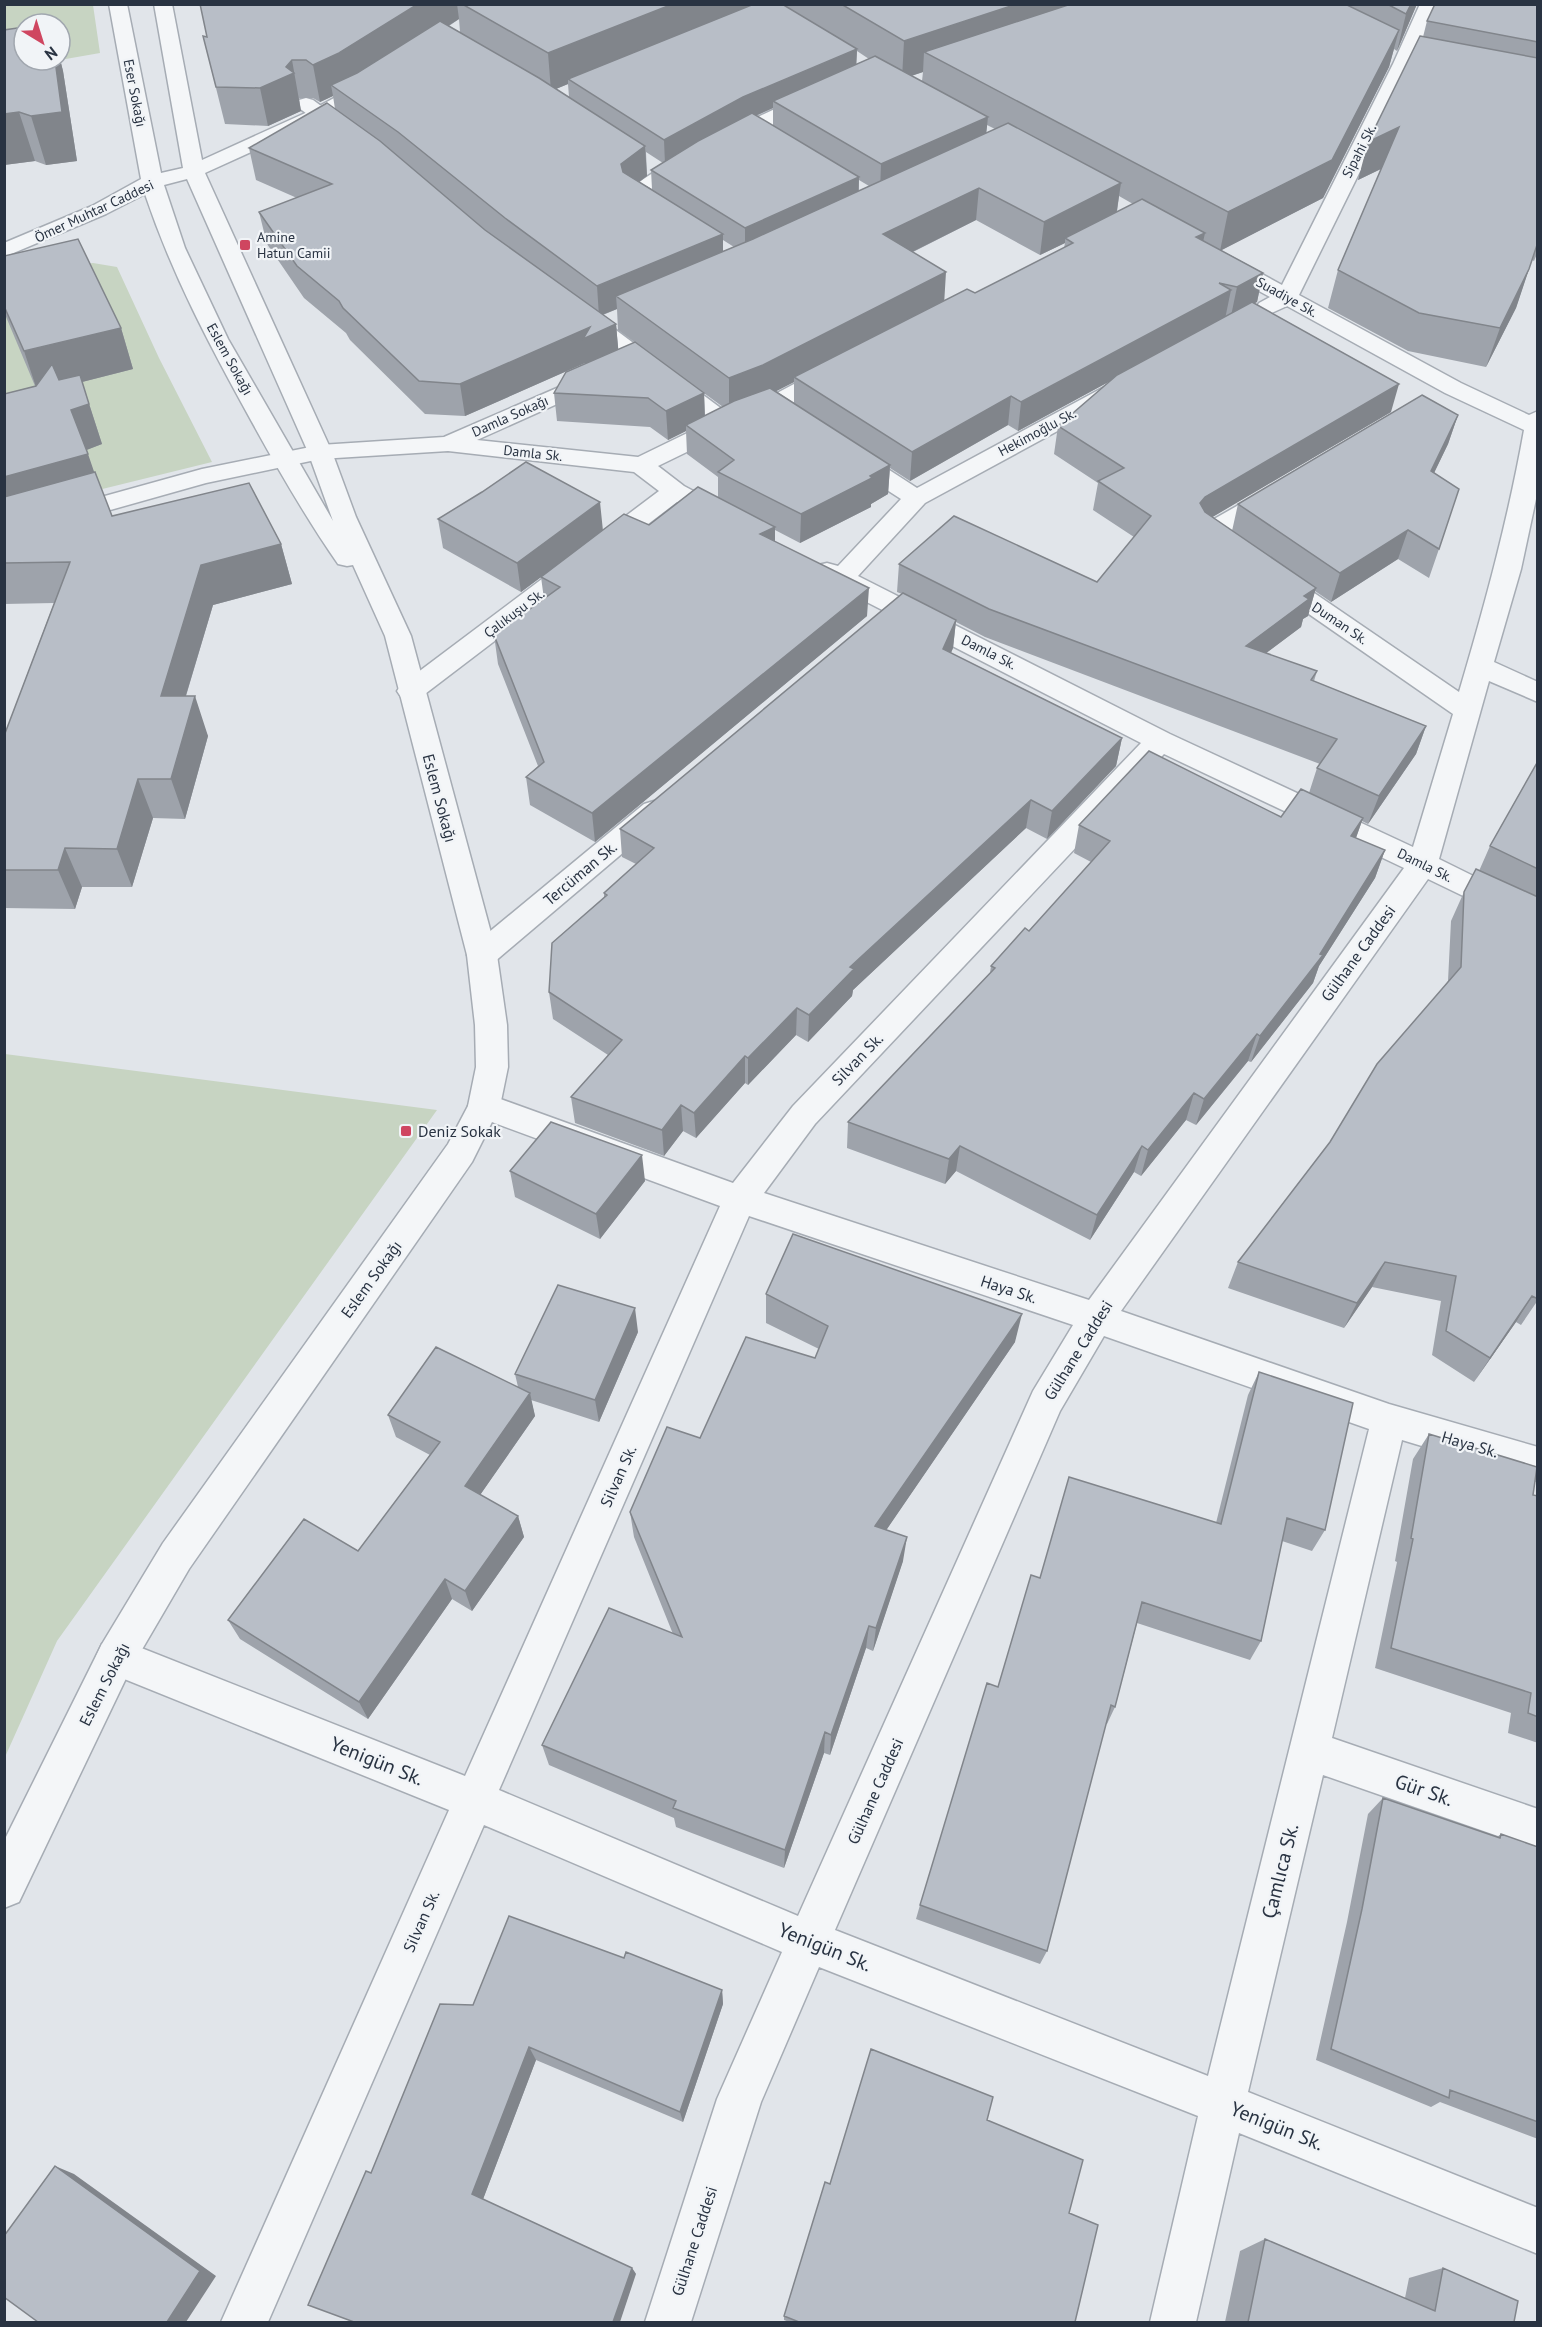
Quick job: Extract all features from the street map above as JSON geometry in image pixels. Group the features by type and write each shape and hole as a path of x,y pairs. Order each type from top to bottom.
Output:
{"street":[{"name":"Eser Sokağı","path":"118,4 152,182"},
{"path":"163,4 194,171"},
{"name":"Sipahi Sk.","path":"1287,297 1403,64 1430,4"},
{"path":"1382,54 1403,64 1425,68"},
{"name":"Ömer Muhtar Caddesi","path":"4,251 99,210 152,182 194,171 313,109 354,96 395,71"},
{"path":"348,76 313,109 366,147"},
{"path":"674,221 634,196 664,175 751,127 833,92"},
{"path":"751,127 771,139"},
{"path":"645,163 664,175"},
{"name":"Eslem Sokağı","path":"4,1887 116,1658 176,1556 460,1153 484,1106 492,1057 491,1025 482,955 398,636 344,517 320,452 194,171"},
{"name":"Eslem Sokağı","path":"152,182 174,248 217,339 319,519 388,616"},
{"name":"Suadiye Sk.","path":"1207,254 1287,297 1443,394 1537,424"},
{"path":"1246,320 1287,297"},
{"path":"563,301 610,323 638,358 749,414 825,439 916,498"},
{"name":"Damla Sokağı","path":"448,444 638,358"},
{"path":"748,529 675,491 641,465 856,362"},
{"name":"Hekimoğlu Sk.","path":"842,578 916,498 1132,381"},
{"name":"Gülhane Caddesi","path":"668,2322 739,2099 1046,1402 1096,1318 1423,864 1510,559 1524,499 1537,424"},
{"name":"Damla Sk.","path":"4,532 202,476 320,452 448,444 641,465"},
{"name":"Duman Sk.","path":"1291,485 1209,533 1468,711"},
{"name":"Çalıkuşu Sk.","path":"411,691 675,491"},
{"name":"Damla Sk.","path":"810,562 900,606 1160,741 1423,864 1538,921"},
{"path":"873,629 900,606"},
{"path":"1480,667 1538,693"},
{"name":"Silvan Sk.","path":"244,2322 740,1199 804,1115 1160,741"},
{"name":"Tercüman Sk.","path":"482,955 673,796"},
{"name":"Haya Sk.","path":"484,1106 740,1199 1096,1318 1389,1420 1536,1461"},
{"name":"Çamlıca Sk.","path":"1173,2322 1223,2104 1389,1420"},
{"name":"Yenigün Sk.","path":"116,1658 474,1800 808,1941 1538,2231"},
{"name":"Gür Sk.","path":"1310,1750 1538,1830"}],"green space":[{"path":"5,5 93,5 100,53 72,58 72,12 12,12 12,68 9,69 5,54"},
{"path":"93,263 117,267 159,358 212,462 5,513 5,286 51,269"},
{"path":"5,1054 437,1110 57,1641 5,1757"}],"building":[{"path":"200,4 418,4 339,53 313,65 306,60 292,60 286,67 294,73 260,88 216,87 203,36 207,37"},
{"path":"462,4 673,4 548,53"},
{"path":"754,4 782,4 857,49 743,97 664,140 568,79"},
{"path":"841,4 1017,4 904,41"},
{"path":"1071,4 1345,4 1399,30 1332,160 1228,212 924,52"},
{"path":"1387,4 1411,4 1406,14"},
{"path":"1435,4 1538,4 1538,42 1427,21"},
{"path":"440,21 539,78 645,146 621,164 623,172 723,234 597,286 505,218 398,132 331,85 357,73"},
{"path":"12,29 12,72 57,72 62,112 31,116 19,112 4,114 4,30"},
{"path":"1420,36 1538,58 1538,242 1529,269 1500,328 1419,313 1338,270 1399,127 1368,142"},
{"path":"875,56 988,117 881,164 773,101"},
{"path":"327,103 380,141 485,230 616,324 583,339 590,327 460,384 419,381 343,308 339,301 297,266 259,212 332,184 249,148"},
{"path":"752,113 859,177 745,228 651,170 698,141"},
{"path":"1008,123 1121,183 1044,222 979,188 883,234 946,272 763,365 729,378 616,296 753,239"},
{"path":"1142,199 1205,233 1196,237 1263,273 1237,287 1219,283 1231,290 1021,402 1011,396 912,452 794,377 967,289 975,293 1073,243 1065,238"},
{"path":"78,239 121,328 24,351 4,306 4,256"},
{"path":"1252,302 1399,384 1205,497 1200,503 1205,512 1316,588 1304,596 1309,599 1246,646 1317,671 1311,680 1426,726 1379,796 1317,768 1337,739 989,609 899,564 954,516 1097,582 1151,516 1098,481 1124,468 1058,426 1117,375"},
{"path":"635,342 704,393 666,411 648,398 554,393 566,372"},
{"path":"52,364 59,380 80,375 89,404 71,410 88,454 4,477 4,394 36,386"},
{"path":"770,388 890,465 870,476 872,478 801,514 718,472 734,460 686,425 734,401"},
{"path":"1422,395 1458,415 1431,471 1459,489 1439,549 1408,530 1340,573 1238,504"},
{"path":"526,462 600,502 517,563 438,519 482,492"},
{"path":"95,472 112,516 249,483 281,544 201,565 161,696 195,696 171,779 138,779 117,849 65,848 58,870 4,870 4,736 70,562 4,563 4,497"},
{"path":"698,487 775,527 760,534 869,588 592,813 526,777 544,762 494,635 560,587 541,577 624,514 649,525"},
{"path":"903,593 956,620 943,649 1122,738 1052,811 1031,800 850,967 854,969 809,1015 797,1008 748,1058 745,1056 694,1113 681,1105 662,1130 571,1097 622,1040 549,992 552,943 607,895 604,893 654,848 620,829"},
{"path":"1149,751 1281,817 1301,789 1363,818 1351,836 1385,850 1320,954 1323,955 1260,1036 1257,1034 1204,1099 1194,1093 1148,1150 1142,1146 1097,1215 960,1146 949,1159 848,1122 995,968 991,966 1025,928 1029,931 1110,841 1079,825"},
{"path":"1538,761 1538,869 1490,846"},
{"path":"1476,869 1538,897 1538,1299 1532,1296 1490,1358 1446,1331 1456,1276 1385,1262 1357,1303 1238,1262 1330,1142 1377,1064 1461,967 1464,892"},
{"path":"551,1122 642,1155 596,1214 510,1171"},
{"path":"793,1234 1022,1314 875,1526 907,1537 876,1628 869,1626 831,1735 825,1732 785,1850 673,1808 676,1801 542,1745 609,1608 682,1637 630,1512 667,1427 700,1438 746,1337 815,1358 828,1326 766,1294"},
{"path":"558,1285 635,1308 595,1400 515,1374"},
{"path":"436,1347 530,1393 465,1486 518,1516 465,1591 445,1579 359,1702 228,1620 304,1519 358,1551 440,1442 388,1415"},
{"path":"1259,1372 1353,1403 1325,1530 1287,1518 1261,1641 1142,1602 1115,1707 1111,1705 1047,1951 920,1905 987,1683 998,1687 1031,1575 1040,1578 1069,1477 1221,1524"},
{"path":"1429,1434 1537,1467 1533,1495 1538,1496 1538,1717 1528,1713 1531,1693 1391,1648 1413,1539 1411,1538"},
{"path":"1383,1798 1500,1838 1501,1834 1538,1847 1538,2122 1450,2090 1449,2098 1331,2049 1362,1909"},
{"path":"509,1916 624,1958 626,1952 722,1990 680,2112 529,2047 472,2194 632,2268 613,2322 354,2322 308,2305 366,2171 371,2173 440,2004 473,2005"},
{"path":"871,2049 993,2097 987,2120 1083,2160 1069,2213 1098,2225 1075,2322 799,2322 784,2316 825,2182 830,2184"},
{"path":"55,2166 200,2271 167,2322 38,2322 4,2297 4,2236"},
{"path":"1265,2239 1435,2311 1443,2268 1518,2301 1514,2322 1248,2322"}],"place":[{"name":"Amine Hatun Camii","path":"245,245"},
{"name":"Deniz Sokak","path":"406,1131"}]}
